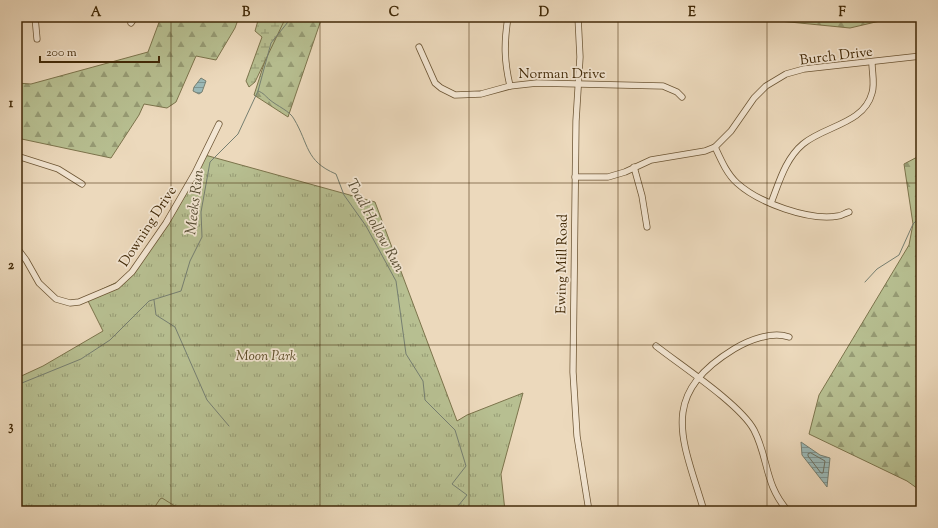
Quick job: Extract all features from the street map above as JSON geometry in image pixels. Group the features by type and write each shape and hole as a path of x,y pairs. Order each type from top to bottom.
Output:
{"street":[{"path":"35,17 38,39"},
{"path":"131,23 135,17"},
{"path":"508,17 504,42 505,64 510,86"},
{"name":"Ewing Mill Road","path":"578,17 573,372 577,436 590,511"},
{"name":"Norman Drive","path":"420,47 435,83 441,88 455,95 481,94 510,86 538,83 663,86 677,92 682,97"},
{"name":"Burch Drive","path":"575,176 608,177 651,160 705,152 715,147 731,131 754,98 766,86 786,74 804,69 872,63 921,56"},
{"path":"771,203 790,158 802,145 820,133 856,117 864,109 873,92 872,63"},
{"name":"Downing Drive","path":"17,248 26,260 39,283 56,299 70,303 79,302 117,286 132,272 166,222 195,173 219,124"},
{"path":"715,147 723,164 736,182 757,197 771,203 811,215 838,216 849,212"},
{"path":"17,156 58,169 82,184"},
{"path":"634,167 642,196 647,227"},
{"path":"704,511 681,426 687,394 697,378 722,357 752,340 764,336 789,337"},
{"path":"656,346 739,412 753,429 772,489 788,511"}],"green space":[{"path":"161,17 239,17 235,28 216,60 196,56 176,102 167,108 144,104 139,115 111,158 17,138 17,83 31,84 148,52"},
{"path":"259,17 286,17 255,82 249,87 246,81 262,37 255,31"},
{"path":"279,17 322,17 288,117 254,95"},
{"path":"739,17 897,17 850,28"},
{"name":"Moon Park","path":"205,155 375,202 457,421 467,415 523,393 501,474 505,511 17,511 17,378 43,366 103,331 86,297 130,276"},
{"path":"921,155 921,491 907,481 809,434 819,395 909,245 913,224 904,164"},
{"path":"162,498 178,508 178,511 152,511"}],"water":[{"path":"201,78 206,81 202,92 199,94 193,91 194,87"},
{"path":"801,442 820,455 830,458 827,487 802,455"}],"waterway":[{"name":"Meeks Run","path":"17,385 81,359 110,340 149,301 181,291 190,261 202,237 201,212 210,162 238,134 258,91 271,43 292,17"},
{"name":"Toad Hollow Run","path":"258,91 292,116 313,157 326,169 336,174 344,195 366,226 396,281 406,354 423,381 425,400 455,430 466,466 452,484 467,495 454,511"},
{"path":"865,282 877,269 899,255 913,224 921,216"},
{"path":"154,300 156,315 175,327 207,400 229,426"}]}
